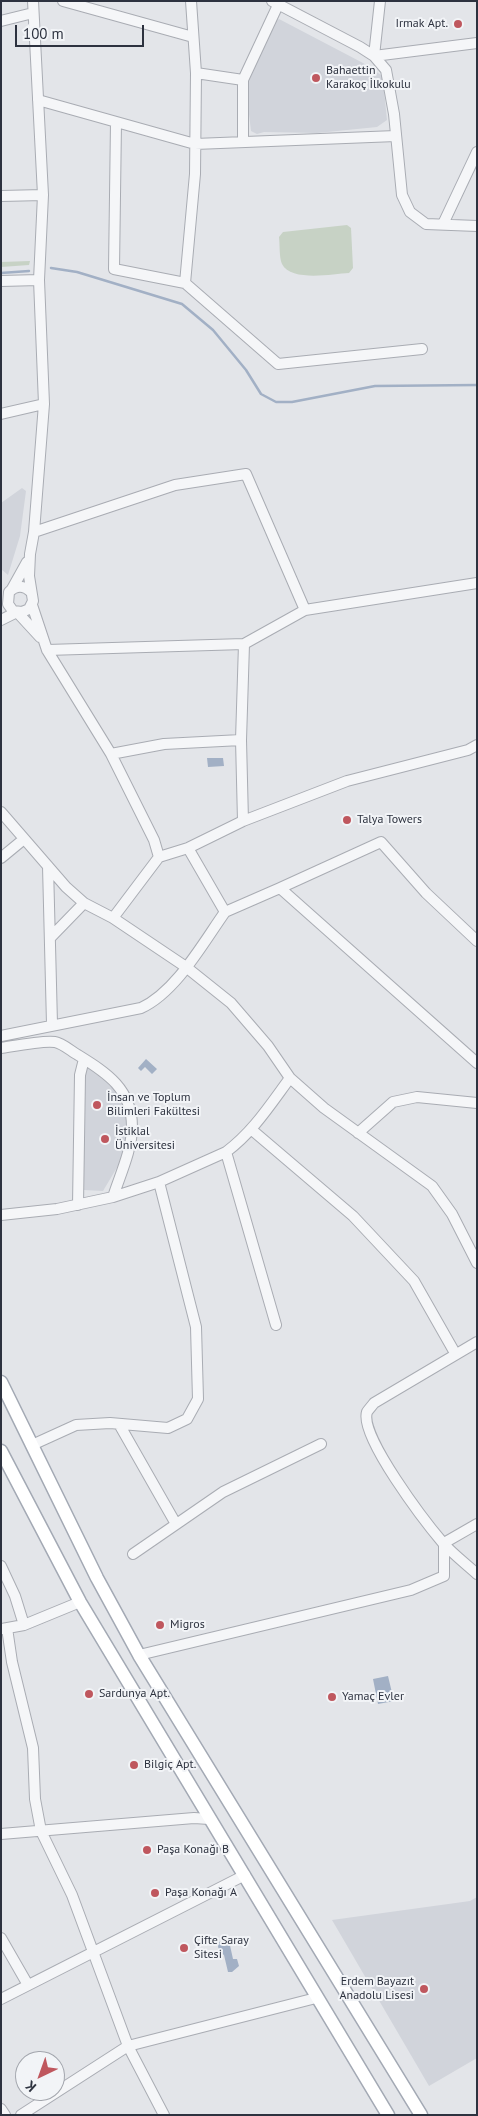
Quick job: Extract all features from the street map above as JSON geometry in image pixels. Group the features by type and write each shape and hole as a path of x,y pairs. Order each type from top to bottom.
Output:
{"main road":[{"path":"1,1382 97,1578 139,1655 420,2115"},
{"path":"1,1451 80,1602 209,1819 245,1875 316,1998 388,2115"}],"street":[{"path":"1,605 24,570 30,554 34,532 44,404 39,280 43,195 33,1"},
{"path":"63,1 193,37"},
{"path":"185,283 194,191 196,144 196,73 191,1"},
{"path":"374,56 380,1"},
{"path":"243,142 243,80 275,3 374,56 386,70 396,136 402,195 410,212 426,224 477,226"},
{"path":"1,21 33,14"},
{"path":"374,56 477,43"},
{"path":"196,73 243,80"},
{"path":"38,100 196,144 396,136"},
{"path":"116,122 114,269 185,283 278,364 422,349"},
{"path":"443,224 477,152"},
{"path":"1,196 43,195"},
{"path":"1,281 39,280"},
{"path":"1,414 44,404"},
{"path":"34,532 175,485 246,474 305,610"},
{"path":"30,554 32,605 42,640 111,754 154,840 159,857"},
{"path":"47,650 244,644 305,610 477,583"},
{"path":"9,592 24,587 31,592"},
{"path":"9,592 10,608 17,612 42,640"},
{"path":"1,620 17,612 26,611 32,605"},
{"path":"243,821 241,740 244,644"},
{"path":"111,754 164,744 241,740"},
{"path":"113,918 159,857 188,848 243,821 347,781 468,750 477,745"},
{"path":"1,812 66,887 84,903 113,918 186,967 231,1003 268,1046 290,1078 324,1108 432,1186 452,1214 477,1263"},
{"path":"1,858 24,839"},
{"path":"1,1036 52,1024 141,1008 155,1002 186,967 225,912 380,842 426,893 477,941"},
{"path":"188,848 225,912"},
{"path":"48,866 52,1024"},
{"path":"280,888 477,1063"},
{"path":"50,938 84,903"},
{"path":"1,1048 55,1042 84,1059 119,1085 130,1105 132,1128 130,1145 113,1197"},
{"path":"78,1205 80,1074 84,1059"},
{"path":"1,1215 58,1210 113,1197 159,1182 226,1152 252,1130 290,1078"},
{"path":"358,1133 393,1102 417,1098 477,1103"},
{"path":"252,1130 353,1216 414,1281 455,1353"},
{"path":"226,1152 276,1325"},
{"path":"32,1445 76,1425 119,1424 168,1428 187,1419 198,1398 196,1327 159,1182"},
{"path":"477,1342 455,1353 374,1403 367,1412 370,1436 387,1466 444,1543 477,1574"},
{"path":"119,1424 176,1524"},
{"path":"133,1554 222,1492 321,1444"},
{"path":"444,1543 477,1524"},
{"path":"139,1655 411,1590 444,1576 444,1543"},
{"path":"1,1566 15,1596 24,1625"},
{"path":"80,1602 24,1625 4,1629 33,1748 35,1799 41,1831 72,1895 128,2046 164,2115"},
{"path":"1,1834 209,1819"},
{"path":"1,1999 245,1875"},
{"path":"1,1938 28,1985"},
{"path":"21,2115 128,2046 316,1998"},
{"path":"1,2109 6,2115"}],"shaded area":[{"name":"Bahaettin Karakoç İlkokulu","path":"279,19 363,63 381,75 387,120 377,127 317,133 264,132 257,134 251,131 246,89 272,24"},
{"path":"347,225 351,228 353,268 349,273 303,275 287,270 282,264 279,237 283,232"},
{"path":"30,261 29,265 1,267 1,262"},
{"path":"22,488 26,491 20,536 8,575 1,569 1,503"},
{"name":"İstiklal Üniversitesi","path":"88,1066 107,1079 121,1093 127,1125 125,1154 103,1191 84,1190 84,1076"},
{"name":"Erdem Bayazıt Anadolu Lisesi","path":"477,1897 477,2058 429,2086 332,1920 470,1901"}],"water":[{"path":"207,758 223,758 224,766 208,767"},
{"path":"146,1059 157,1069 152,1074 145,1067 141,1071 138,1068"},
{"path":"388,1676 394,1701 378,1704 373,1679"},
{"path":"229,1941 233,1959 237,1959 239,1966 232,1972 228,1972 224,1955 218,1947 219,1942"}],"waterway":[{"path":"51,268 77,272 182,304 213,330 246,370 261,394 276,402 292,402 375,386 477,385"},
{"path":"1,273 29,271"}],"place":[{"name":"Irmak Apt.","path":"458,24"},
{"name":"Bahaettin Karakoç İlkokulu","path":"316,78"},
{"name":"Talya Towers","path":"347,820"},
{"name":"İnsan ve Toplum Bilimleri Fakültesi","path":"97,1105"},
{"name":"İstiklal Üniversitesi","path":"105,1139"},
{"name":"Migros","path":"160,1625"},
{"name":"Sardunya Apt.","path":"89,1694"},
{"name":"Yamaç Evler","path":"332,1697"},
{"name":"Bilgiç Apt.","path":"134,1765"},
{"name":"Paşa Konağı B","path":"147,1850"},
{"name":"Paşa Konağı A","path":"155,1893"},
{"name":"Çifte Saray Sitesi","path":"184,1948"},
{"name":"Erdem Bayazıt Anadolu Lisesi","path":"424,1989"}]}
